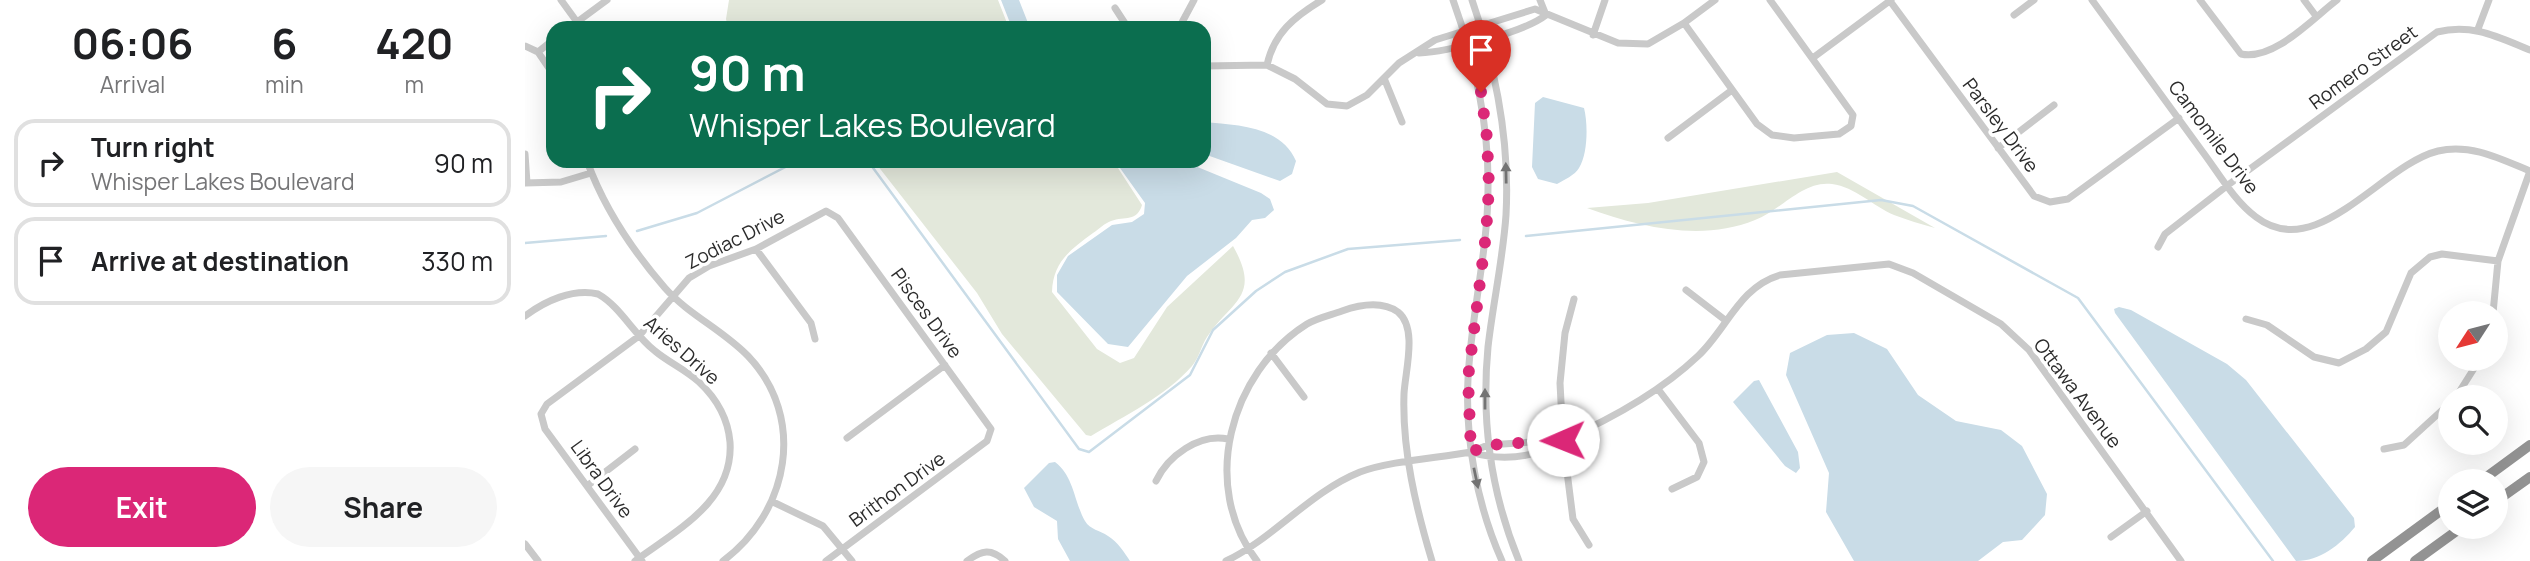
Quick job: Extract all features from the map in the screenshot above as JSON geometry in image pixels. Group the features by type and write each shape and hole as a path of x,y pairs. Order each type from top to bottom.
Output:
{"highway":[{"path":"2497,469 2530,445"},
{"path":"2508,493 2530,477"},
{"path":"2372,561 2438,513"},
{"path":"2416,561 2446,539"}],"street":[{"path":"561,0 576,21"},
{"path":"578,21 607,0"},
{"path":"1182,21 1193,0"},
{"path":"1267,65 1271,47 1292,18 1322,0"},
{"path":"1453,0 1465,31 1481,92 1487,138 1489,187 1486,234 1468,378 1471,452 1481,500 1502,561"},
{"path":"1472,0 1485,39 1504,126 1506,215 1486,381 1488,445 1505,522 1519,561"},
{"path":"1541,0 1546,15"},
{"path":"1593,35 1605,0"},
{"path":"1211,66 1267,65 1295,79 1327,104 1347,106 1367,95 1399,63 1435,40 1535,9 1618,43 1648,44 1684,23 1715,0"},
{"path":"1684,23 1756,124 1772,135 1794,138 1839,134 1851,126 1853,115 1814,57 1770,0"},
{"path":"2014,15 2033,0"},
{"name":"Camomile Drive","path":"2092,0 2228,185 2256,218 2278,227 2298,229 2320,226 2413,159 2440,150 2469,149 2530,171"},
{"path":"2200,0 2241,54 2253,57 2275,47 2337,0"},
{"path":"2304,0 2316,16"},
{"path":"2478,29 2489,0"},
{"path":"1814,57 1891,1"},
{"name":"Parsley Drive","path":"1891,1 2035,196 2050,202 2069,199 2179,118"},
{"path":"1115,8 1123,21"},
{"path":"1418,53 1439,53 1538,22 1546,15"},
{"name":"Romero Street","path":"2158,247 2165,234 2228,185 2437,32 2457,27 2478,29 2530,50"},
{"path":"525,46 538,52 546,64"},
{"path":"538,52 546,46"},
{"path":"1384,78 1402,122"},
{"path":"1668,138 1732,90"},
{"path":"1998,148 2054,105"},
{"path":"525,154 526,183 567,181 591,173"},
{"path":"589,168 611,215 673,296 746,354 770,387 779,409 784,443 782,474 773,502 750,537 723,561"},
{"path":"2494,301 2498,261 2530,171"},
{"name":"Zodiac Drive","path":"541,414 547,404 639,336 689,278 709,266 756,249 826,211"},
{"name":"Pisces Drive","path":"826,211 838,218 984,416 991,429 987,441"},
{"path":"756,249 811,323 815,339"},
{"path":"2246,319 2267,325 2314,357 2339,362 2366,349 2386,332 2411,273 2430,257 2442,254 2498,261"},
{"name":"Ottawa Avenue","path":"1471,452 1490,458 1540,452 1658,389 1700,355 1725,320 1766,279 1780,275 1889,264 1913,273 2001,324 2029,350 2181,561"},
{"path":"1686,289 1725,320"},
{"name":"Aries Drive","path":"525,316 548,301 594,293 606,299 654,351 698,381 715,400 729,428 731,460 722,487 703,510 639,560"},
{"path":"1574,299 1565,333 1560,383 1563,440 1573,519 1589,545"},
{"path":"1257,561 1248,550 1229,492 1228,439 1241,401 1257,370 1271,353 1308,323 1355,306 1381,304 1399,313 1409,330 1404,396 1409,463 1417,512 1432,561"},
{"path":"1271,353 1304,397"},
{"path":"847,438 945,365"},
{"path":"1658,389 1699,443 1704,462 1697,477 1672,489"},
{"name":"Libra Drive","path":"541,414 545,429 639,560"},
{"path":"2384,449 2404,444 2438,416"},
{"path":"1156,481 1163,466 1200,440 1214,436 1228,439"},
{"name":"Ottawa Avenue","path":"1226,561 1248,550 1325,492 1360,472 1471,452 1488,445 1563,440"},
{"name":"Brithon Drive","path":"826,561 987,441"},
{"path":"587,486 635,449"},
{"path":"773,502 819,523 852,561"},
{"path":"2111,537 2147,511"},
{"path":"525,544 538,561"},
{"path":"967,561 986,551 996,552 1005,561"}],"shaded area":[{"path":"729,0 998,0 1006,21 726,21"},
{"path":"879,168 1118,168 1142,205 1140,210 1130,218 1107,223 1070,251 1059,265 1052,292 1097,349 1120,363 1134,358 1167,307 1233,246 1245,277 1240,297 1207,337 1194,363 1182,377 1144,405 1091,436 1086,435 1002,334 977,293"},
{"path":"1837,172 1935,228 1894,215 1848,189 1832,184 1821,184 1801,191 1755,220 1714,230 1692,231 1649,226 1587,208 1648,203"}],"water":[{"path":"1001,0 1019,0 1027,21 1009,21"},
{"path":"1543,97 1584,108 1585,114 1587,130 1582,162 1575,173 1557,184 1538,179 1532,167 1535,103"},
{"path":"1211,123 1244,126 1269,134 1280,141 1296,161 1292,174 1280,181 1211,156"},
{"path":"1120,168 1200,168 1261,193 1270,199 1274,210 1265,218 1252,220 1236,238 1187,276 1128,347 1108,344 1057,292 1057,275 1068,256 1112,225 1132,222 1144,214 1145,203"},
{"path":"2119,307 2131,310 2227,364 2246,380 2354,518 2355,527 2343,540 2321,555 2296,561 2115,313 2114,309"},
{"path":"1854,333 1887,349 1918,395 1956,421 2001,430 2022,446 2047,494 2045,515 2022,540 2003,542 1978,561 1854,561 1826,512 1829,473 1786,375 1790,353 1827,335"},
{"path":"1759,380 1798,452 1800,468 1796,473 1785,466 1733,402 1754,381"},
{"path":"1055,462 1066,474 1087,524 1115,541 1130,561 1070,561 1058,539 1057,521 1034,507 1024,488 1049,463"}],"waterway":[{"path":"637,231 697,213 784,168"},
{"path":"873,168 1079,449 1089,452 1190,375 1213,330 1256,291 1285,272 1348,249 1460,240"},
{"path":"1526,236 1881,200 1913,206 2078,298 2273,561"},
{"path":"525,243 606,236"}],"route":[{"path":"1481,92 1487,138 1489,187 1486,234 1468,378 1467,409 1471,452 1488,445 1563,440"}]}
